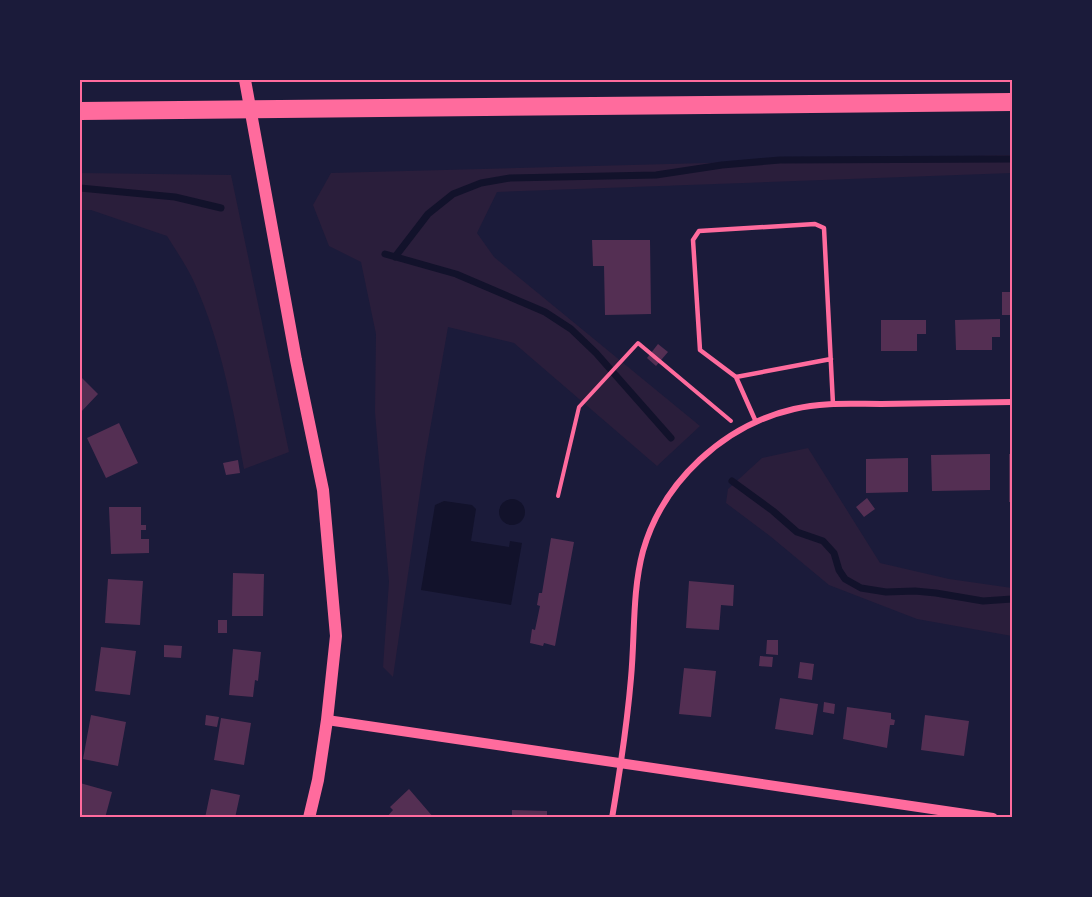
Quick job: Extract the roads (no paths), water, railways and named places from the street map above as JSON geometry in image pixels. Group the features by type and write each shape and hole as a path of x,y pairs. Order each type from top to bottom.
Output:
{"highway":[{"path":"80,111 1012,102"}],"main road":[{"path":"245,80 296,360 323,490 336,636 327,720 318,780 309,818"}],"street":[{"path":"612,818 622,764 632,678 636,593 642,553 652,523 668,495 685,475 710,450 741,429 796,408 833,404 1012,402"},
{"path":"327,720 993,818"}],"lane":[{"path":"756,422 736,377 700,350 693,240 699,231 815,224 824,228 833,404"},
{"path":"736,377 831,359"}],"waterway":[{"path":"395,257 428,214 453,194 481,183 510,178 656,175 722,165 780,160 1012,159"},
{"path":"80,188 175,197 221,208"},
{"path":"385,254 456,274 545,312 571,329 596,353 671,438"},
{"path":"732,481 797,532 823,541 834,553 839,570 845,579 861,588 886,592 936,593 983,601 1012,599"}]}
